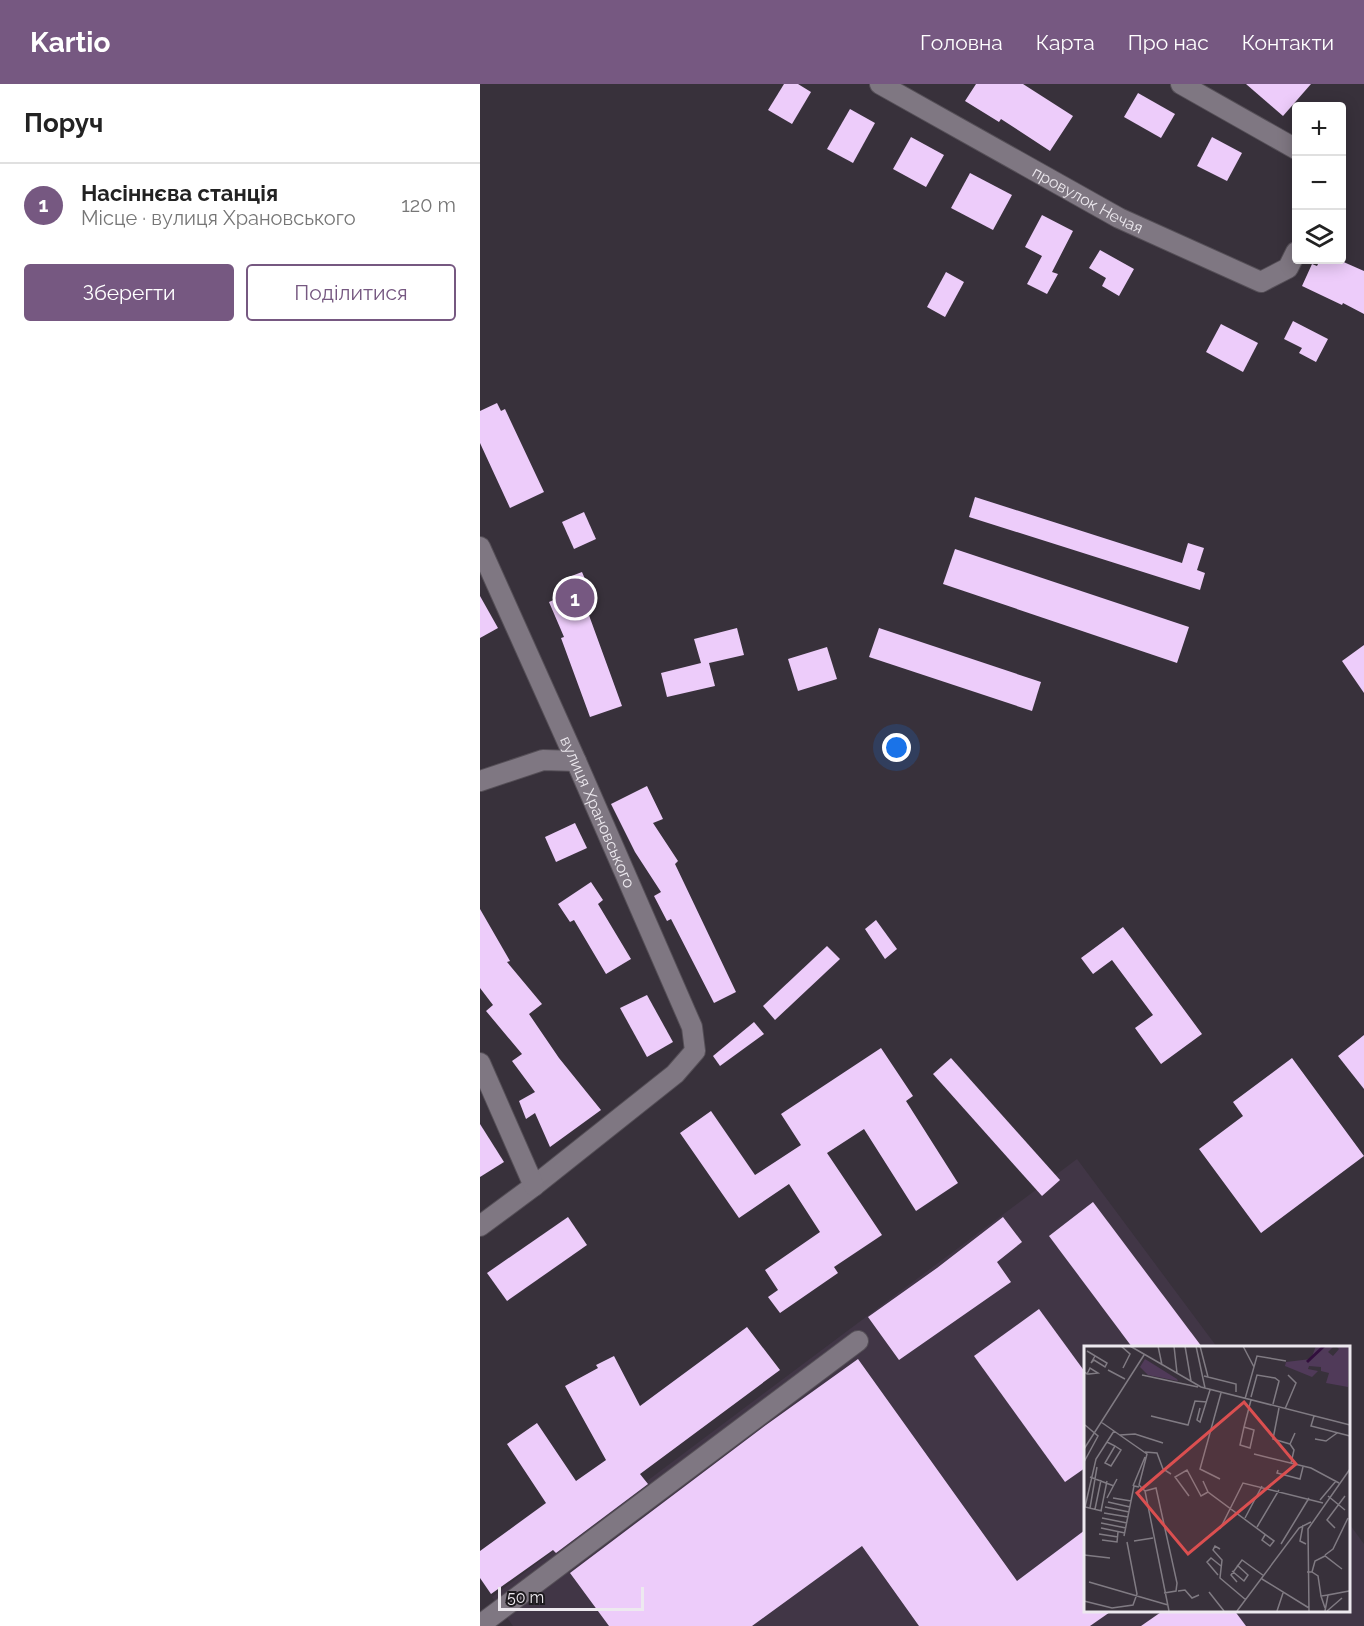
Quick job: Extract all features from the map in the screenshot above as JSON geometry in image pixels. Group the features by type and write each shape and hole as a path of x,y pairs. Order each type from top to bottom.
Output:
{"street":[{"name":"провулок Нечая","path":"880,84 1119,218 1261,282 1288,268 1292,260"},
{"path":"1181,84 1292,147"},
{"name":"вулиця Храновського","path":"480,547 692,1027 695,1051 675,1074 480,1226"},
{"path":"480,781 543,760 576,761"},
{"path":"480,1063 534,1186"},
{"path":"480,1626 858,1341"}],"shaded area":[{"path":"1077,1159 1216,1346 1084,1346 1084,1611 1349,1611 1349,1523 1364,1544 1364,1626 513,1626 492,1597"}],"building":[{"path":"784,84 798,84 811,92 792,124 768,110"},
{"path":"976,84 1023,84 1073,116 1050,151 1001,119 999,122 965,101"},
{"path":"1246,84 1311,84 1295,102 1292,102 1292,106 1283,116"},
{"path":"1138,93 1175,114 1161,138 1124,117"},
{"path":"850,109 875,123 853,163 827,149"},
{"path":"911,137 944,155 926,187 893,169"},
{"path":"1212,137 1242,153 1227,181 1197,166"},
{"path":"970,173 1012,195 993,230 951,208"},
{"path":"1042,215 1073,231 1052,272 1058,274 1047,294 1027,284 1042,256 1025,247"},
{"path":"1100,250 1134,269 1119,296 1102,286 1106,278 1089,268"},
{"path":"1346,263 1364,271 1364,314 1302,286 1312,264 1317,266 1318,264"},
{"path":"946,272 964,282 945,317 927,307"},
{"path":"1293,321 1328,339 1316,362 1299,353 1302,348 1284,339"},
{"path":"1221,324 1258,343 1243,372 1206,352"},
{"path":"497,403 501,411 505,409 544,492 510,508 480,443 480,411"},
{"path":"975,497 1182,563 1188,543 1204,548 1197,570 1205,573 1200,590 969,517"},
{"path":"584,512 596,539 574,549 562,522"},
{"path":"955,549 1189,627 1177,663 943,584"},
{"path":"582,572 595,603 586,607 622,706 590,717 561,638 564,637 549,602 567,594 561,580"},
{"path":"480,596 498,628 480,638"},
{"path":"737,628 744,655 709,663 715,686 667,697 661,673 701,663 694,639"},
{"path":"879,628 1041,682 1032,711 869,657"},
{"path":"1364,645 1364,693 1342,661"},
{"path":"827,647 837,679 798,691 788,659"},
{"path":"647,786 663,819 653,823 678,861 675,864 736,992 714,1003 671,919 667,921 654,896 661,892 635,852 611,804"},
{"path":"575,823 587,848 556,862 545,837"},
{"path":"591,882 603,900 598,904 631,959 606,974 574,920 570,922 558,904"},
{"path":"480,909 510,961 507,962 542,1004 529,1014 559,1058 601,1110 550,1147 535,1113 526,1119 519,1101 535,1092 512,1061 522,1054 486,1011 493,1005 480,988"},
{"path":"876,920 897,949 885,959 865,929"},
{"path":"1123,927 1202,1034 1161,1064 1135,1028 1153,1015 1112,960 1093,974 1081,958"},
{"path":"827,946 840,959 775,1020 763,1006"},
{"path":"647,995 673,1042 647,1057 620,1008"},
{"path":"754,1022 764,1034 720,1066 713,1056"},
{"path":"1364,1035 1364,1089 1338,1056"},
{"path":"881,1048 913,1096 906,1101 958,1183 916,1211 864,1129 827,1153 882,1235 834,1267 838,1273 780,1313 768,1297 778,1290 765,1270 820,1232 789,1184 739,1218 680,1133 711,1111 755,1175 801,1145 781,1114"},
{"path":"951,1058 1060,1180 1042,1196 933,1074"},
{"path":"1292,1058 1364,1156 1261,1233 1199,1149 1243,1116 1233,1102"},
{"path":"480,1124 504,1162 480,1177"},
{"path":"1093,1202 1201,1346 1131,1346 1049,1236"},
{"path":"568,1217 587,1245 507,1301 487,1273"},
{"path":"1003,1217 1022,1242 997,1262 1011,1282 899,1360 868,1317"},
{"path":"1039,1309 1084,1371 1084,1469 1065,1482 974,1356"},
{"path":"747,1327 780,1370 640,1474 648,1484 556,1553 553,1550 491,1594 480,1578 480,1551 546,1503 507,1444 537,1423 576,1481 606,1460 565,1386 598,1368 596,1365 614,1356 640,1406"},
{"path":"858,1359 1017,1581 1084,1531 1084,1611 1112,1611 1090,1626 919,1626 862,1546 752,1626 609,1626 570,1573 766,1425"},
{"path":"1163,1611 1235,1611 1246,1626 1141,1626"}],"place":[{"name":"Насіннєва станція","path":"575,598"}]}
